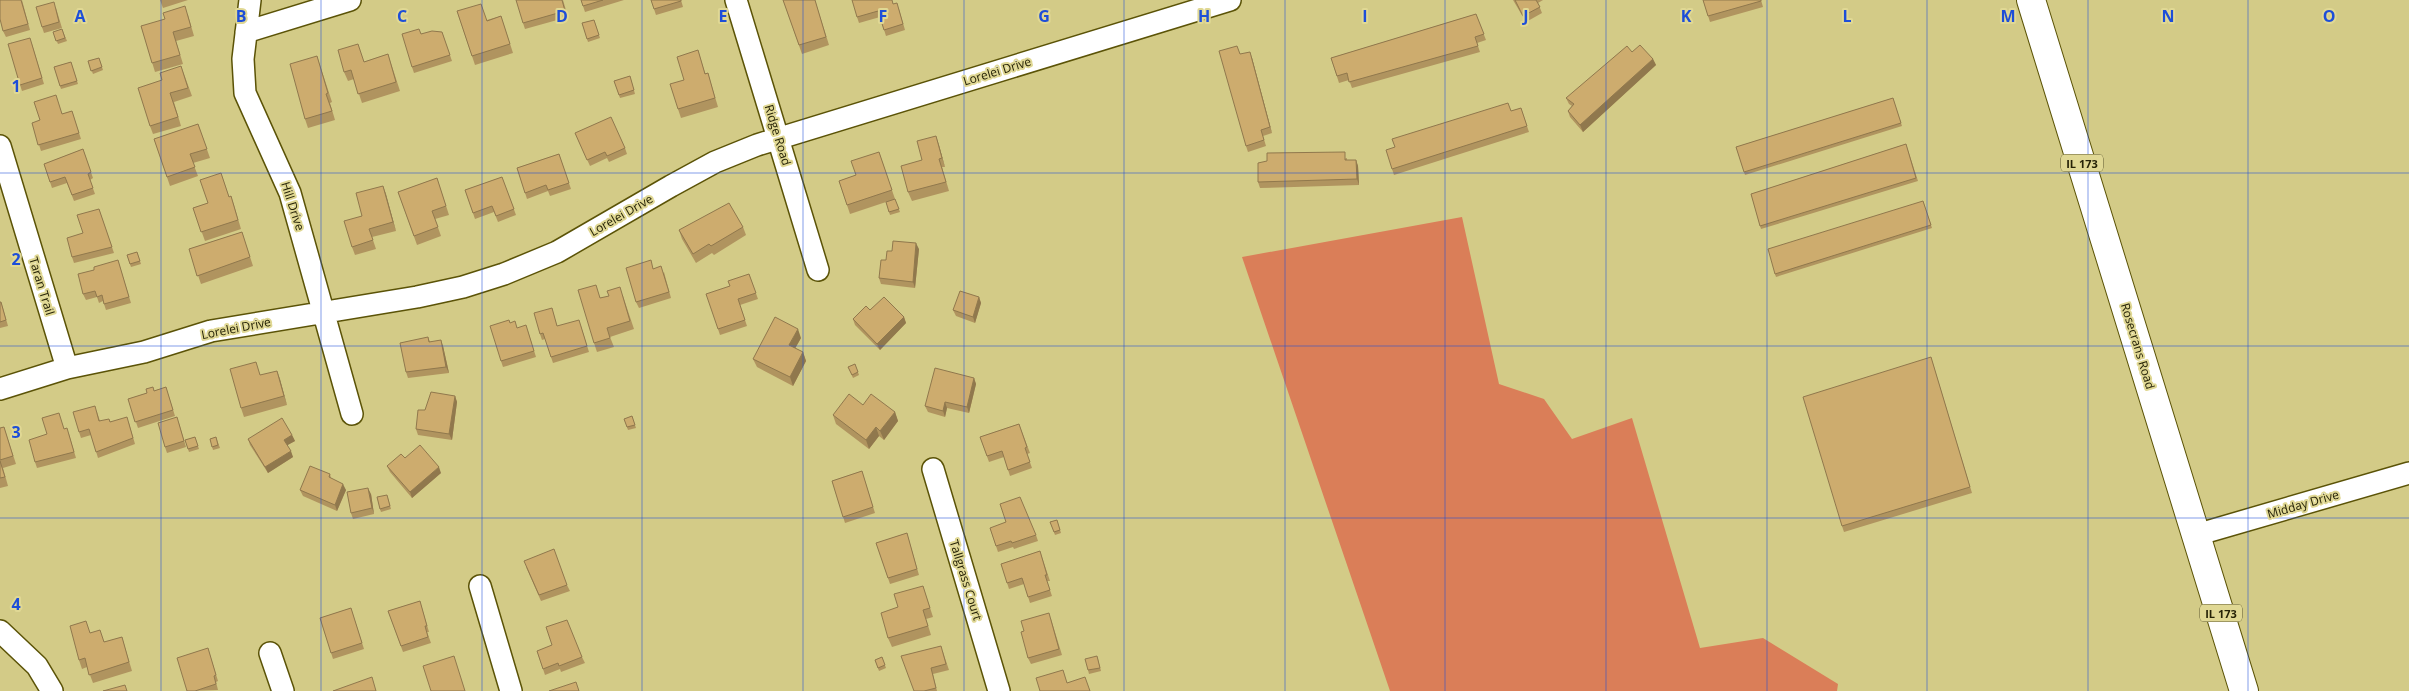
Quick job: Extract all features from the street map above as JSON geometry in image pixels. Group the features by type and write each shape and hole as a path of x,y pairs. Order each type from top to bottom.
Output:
{"main road":[{"name":"Rosecrans Road","path":"2031,0 2244,691"}],"street":[{"name":"Hill Drive","path":"250,0 242,60 245,93 290,193 352,414"},
{"path":"246,32 350,0"},
{"name":"Ridge Road","path":"736,0 818,270"},
{"name":"Lorelei Drive","path":"0,389 67,368 144,352 211,331 454,289 504,274 557,252 715,162 779,138 1230,0"},
{"name":"Taran Trail","path":"0,146 67,368"},
{"name":"Tallgrass Court","path":"932,469 999,691"},
{"name":"Midday Drive","path":"2196,535 2409,473"},
{"path":"480,586 511,691"},
{"path":"0,631 37,666 52,691"},
{"path":"270,652 283,691"}],"shaded area":[{"path":"1462,217 1499,384 1544,399 1572,439 1632,418 1700,648 1763,638 1838,684 1837,691 1390,691 1242,257"}],"building":[{"path":"0,0 21,0 28,24 3,31 0,19"},
{"path":"516,0 562,0 565,11 523,23"},
{"path":"581,0 603,0 583,6"},
{"path":"651,0 681,0 681,1 654,9"},
{"path":"783,0 815,0 826,37 799,45"},
{"path":"852,0 892,0 893,4 897,3 903,24 884,30 878,11 857,17"},
{"path":"1515,0 1536,0 1540,7 1523,16"},
{"path":"1703,0 1761,0 1761,1 1708,16"},
{"path":"54,2 59,22 42,27 36,7"},
{"path":"481,4 487,21 501,16 510,44 472,56 457,11"},
{"path":"185,6 191,27 173,32 180,55 152,63 141,26 165,19 163,13"},
{"path":"1476,14 1484,34 1475,37 1478,46 1349,82 1347,73 1337,76 1331,58"},
{"path":"594,20 599,35 587,39 582,23"},
{"path":"62,29 65,38 56,41 53,32"},
{"path":"419,29 421,34 432,31 442,32 450,55 412,67 402,34"},
{"path":"30,38 42,78 20,85 8,44"},
{"path":"358,44 364,62 388,54 396,82 358,94 351,70 344,72 338,50"},
{"path":"1640,45 1653,59 1580,125 1568,111 1574,104 1566,98 1627,46 1632,52"},
{"path":"1237,46 1240,54 1250,52 1270,127 1261,130 1264,140 1246,146 1219,51"},
{"path":"698,50 705,74 708,73 715,98 678,109 670,84 684,80 677,57"},
{"path":"317,56 332,111 305,119 290,64"},
{"path":"99,58 102,67 91,71 88,61"},
{"path":"71,62 77,81 60,86 54,67"},
{"path":"181,66 188,88 170,93 178,117 150,126 138,88 162,80 160,73"},
{"path":"630,76 634,90 619,95 614,81"},
{"path":"56,95 62,114 72,111 79,133 38,145 32,123 40,120 34,102"},
{"path":"1893,98 1901,123 1744,172 1736,147"},
{"path":"1508,103 1511,111 1521,108 1527,126 1392,169 1386,150 1395,147 1392,139"},
{"path":"611,117 625,148 607,156 605,152 587,160 575,133"},
{"path":"198,124 207,149 190,154 195,167 167,177 154,139"},
{"path":"936,136 942,158 939,159 946,182 908,192 901,166 922,160 917,141"},
{"path":"1906,144 1916,178 1760,226 1751,194"},
{"path":"83,149 91,172 88,174 93,188 72,195 65,177 50,182 44,164"},
{"path":"879,152 892,190 847,205 839,181 856,175 851,161"},
{"path":"1345,152 1345,160 1356,160 1357,179 1258,182 1258,163 1267,161 1267,153"},
{"path":"559,154 569,183 548,190 546,185 525,193 517,168"},
{"path":"221,173 229,197 231,196 238,220 201,232 193,208 208,203 200,180"},
{"path":"502,177 514,209 496,216 492,206 473,213 465,190"},
{"path":"437,178 446,206 432,211 438,227 414,236 398,192"},
{"path":"383,186 393,222 369,229 373,240 352,247 344,221 362,216 356,193"},
{"path":"895,199 899,209 889,212 886,202"},
{"path":"1923,201 1931,225 1775,274 1768,249"},
{"path":"729,203 743,227 711,246 709,244 693,254 679,230"},
{"path":"99,209 112,247 72,257 67,238 83,233 77,215"},
{"path":"242,232 250,257 197,276 189,249"},
{"path":"893,241 916,243 913,282 879,278 881,260 886,260 887,251 892,251"},
{"path":"137,252 140,261 130,264 127,255"},
{"path":"118,260 129,297 104,304 102,295 97,297 95,291 83,294 78,274 94,270 94,267"},
{"path":"651,260 653,269 661,266 669,292 636,302 626,268"},
{"path":"749,274 756,293 738,299 745,320 718,329 706,294 730,286 728,281"},
{"path":"596,285 600,298 609,296 607,291 620,287 630,321 607,328 610,338 594,343 578,290"},
{"path":"960,291 979,297 973,317 953,310"},
{"path":"884,297 904,317 877,344 853,319 866,306 870,310"},
{"path":"0,302 6,320 0,322"},
{"path":"552,308 557,326 579,320 587,346 551,357 543,333 540,334 534,313"},
{"path":"775,317 798,329 789,345 803,352 790,377 753,359"},
{"path":"509,320 510,323 515,321 517,328 526,325 534,351 501,361 490,326"},
{"path":"428,337 429,342 441,340 446,367 406,372 400,343"},
{"path":"1931,357 1970,487 1842,526 1803,397"},
{"path":"256,362 260,375 277,371 284,396 241,408 230,369"},
{"path":"855,364 858,372 852,375 848,367"},
{"path":"935,368 974,378 967,407 945,402 943,411 925,406"},
{"path":"153,387 154,391 166,387 173,410 135,422 128,399 147,393 146,389"},
{"path":"431,392 455,396 449,434 416,429 418,410 425,410"},
{"path":"849,394 863,405 871,394 895,412 880,431 876,427 866,440 833,415"},
{"path":"95,406 99,421 109,419 110,422 127,417 133,438 96,452 89,429 79,432 73,412"},
{"path":"59,413 64,429 67,428 74,452 35,462 29,440 47,434 42,418"},
{"path":"632,416 635,425 627,427 624,419"},
{"path":"177,417 184,441 165,447 158,423"},
{"path":"282,418 292,435 284,440 291,451 265,467 248,439"},
{"path":"1019,424 1030,462 1008,470 1002,451 987,456 980,437"},
{"path":"4,427 13,456 0,460 0,428"},
{"path":"195,437 198,446 188,449 185,440"},
{"path":"216,437 218,445 212,447 210,439"},
{"path":"420,445 439,467 410,492 387,466 401,454 405,458"},
{"path":"0,461 5,477 0,478"},
{"path":"310,466 330,474 329,477 343,484 335,505 300,490"},
{"path":"862,471 873,507 843,517 832,481"},
{"path":"368,488 372,508 351,513 347,492"},
{"path":"387,495 390,506 380,509 377,497"},
{"path":"1020,497 1036,535 996,546 990,528 1006,522 1000,504"},
{"path":"1057,520 1060,530 1054,532 1050,522"},
{"path":"907,533 917,569 888,578 876,543"},
{"path":"554,549 567,585 539,595 524,561"},
{"path":"1040,551 1050,590 1028,597 1022,578 1007,583 1001,564"},
{"path":"923,586 930,608 923,610 928,626 888,638 881,613 898,607 894,594"},
{"path":"420,601 428,637 401,646 388,611"},
{"path":"351,608 362,643 331,653 320,618"},
{"path":"1049,613 1059,649 1028,658 1021,632 1024,631 1021,621"},
{"path":"567,620 582,657 559,666 558,663 543,669 537,651 552,645 546,627"},
{"path":"86,621 90,633 100,630 104,642 122,637 129,662 89,675 85,658 79,660 70,626"},
{"path":"941,646 946,664 931,668 936,688 914,691 901,656"},
{"path":"208,648 216,675 214,676 216,684 195,691 187,691 177,658"},
{"path":"454,656 465,691 431,691 423,666"},
{"path":"1097,656 1100,668 1088,670 1085,659"},
{"path":"882,657 885,665 878,668 875,660"},
{"path":"1063,670 1067,683 1085,677 1090,691 1040,691 1036,678"},
{"path":"372,677 376,691 333,691"},
{"path":"576,682 579,691 549,691"},
{"path":"125,685 127,691 103,691"}]}
